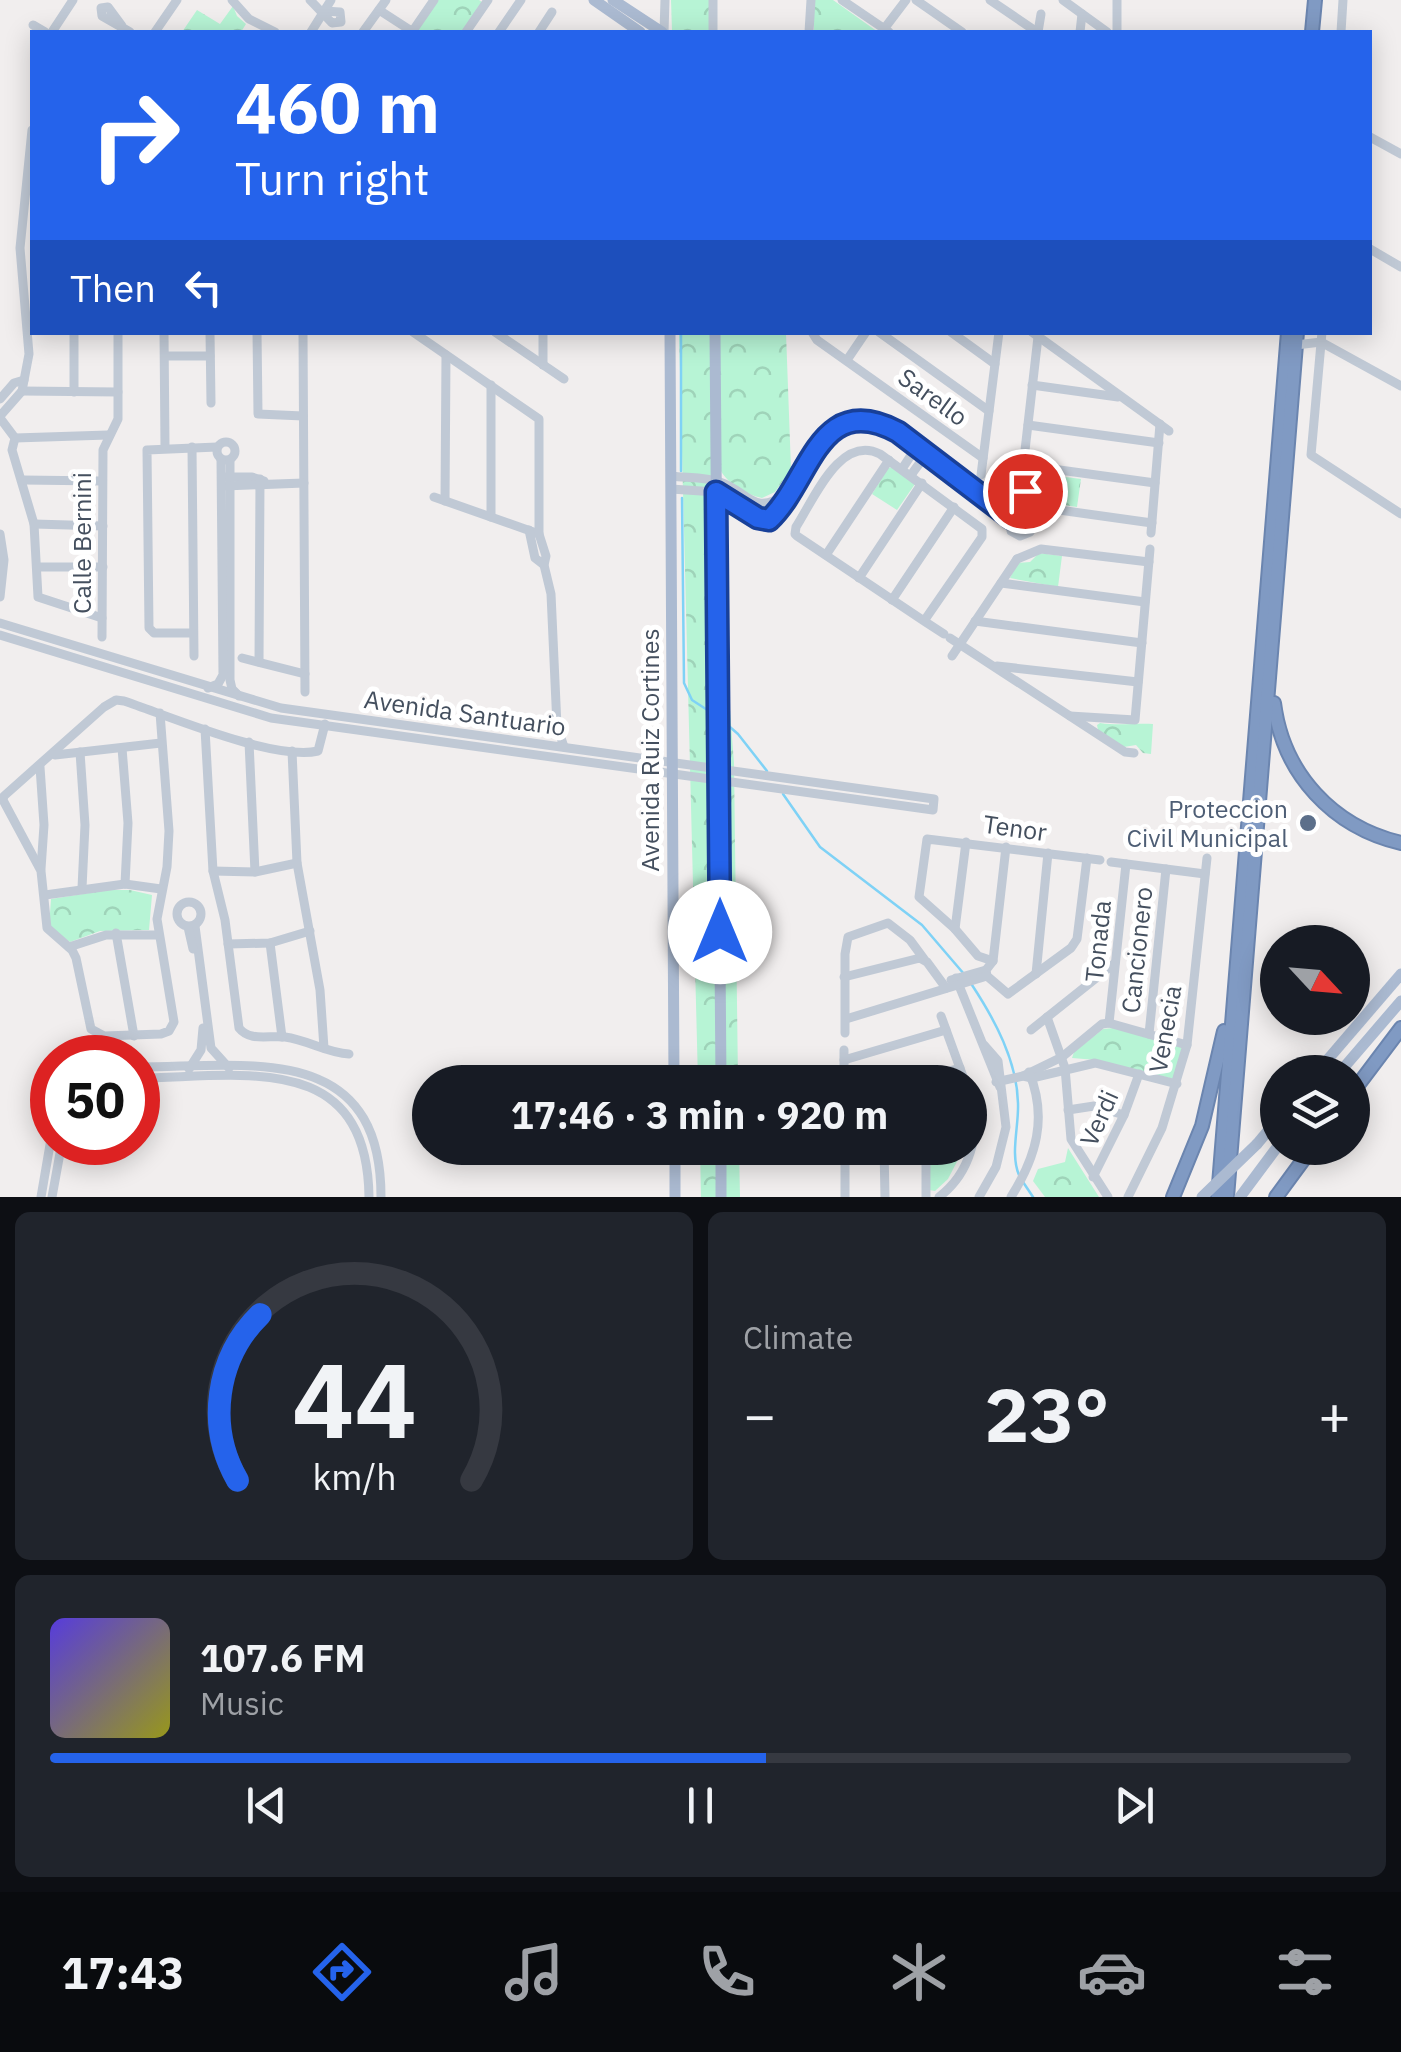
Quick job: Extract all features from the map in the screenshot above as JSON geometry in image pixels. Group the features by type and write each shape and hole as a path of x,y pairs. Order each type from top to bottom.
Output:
{"highway":[{"path":"1312,30 1315,0"},
{"path":"1320,30 1323,0"},
{"path":"1227,1197 1271,673 1294,337"},
{"path":"1218,1197 1294,337"},
{"path":"1271,673 1276,716 1286,748 1322,802 1356,828 1401,843"},
{"path":"1173,1197 1202,1126 1236,979"},
{"path":"1370,1069 1401,1028"},
{"path":"1276,1197 1300,1165"}],"main road":[{"path":"594,0 637,30"},
{"path":"613,0 660,30"},
{"name":"Avenida Ruiz Cortines","path":"670,335 674,1065"},
{"path":"716,335 720,1065"},
{"path":"1332,1055 1401,974"},
{"path":"1355,1055 1401,1001"},
{"path":"1202,1197 1260,1140"},
{"path":"675,1165 675,1197"},
{"path":"721,1165 721,1197"},
{"path":"1240,1197 1263,1165"}],"street":[{"path":"50,30 73,0"},
{"path":"156,30 177,0"},
{"path":"233,0 249,18 271,30"},
{"path":"310,0 324,11"},
{"path":"312,30 332,0"},
{"path":"364,30 386,0"},
{"path":"413,30 434,0"},
{"path":"501,30 521,0"},
{"path":"663,30 665,0"},
{"path":"713,0 715,29"},
{"path":"810,0 810,30"},
{"path":"842,0 885,30"},
{"path":"887,30 906,0"},
{"path":"916,0 959,30"},
{"path":"990,0 1035,30"},
{"path":"1063,0 1104,30"},
{"path":"1116,0 1117,30"},
{"path":"1341,30 1344,0"},
{"path":"471,30 484,1"},
{"path":"379,10 409,30"},
{"path":"541,30 552,12"},
{"path":"1038,30 1041,14"},
{"path":"1080,30 1082,14"},
{"path":"33,25 44,30"},
{"path":"1372,138 1401,154"},
{"path":"30,152 20,265 29,330 23,386 0,417 15,438 12,450 34,524 37,594 41,600 102,618"},
{"path":"1372,250 1401,268"},
{"path":"20,265 30,265"},
{"path":"74,335 74,392"},
{"name":"Calle Bernini","path":"102,637 103,450 118,419 118,335"},
{"path":"164,335 165,447"},
{"path":"210,335 211,403"},
{"path":"257,335 258,414 304,416"},
{"path":"303,335 305,692"},
{"path":"418,335 538,419 535,558 544,566 551,594 557,726 564,746"},
{"path":"498,335 564,378"},
{"path":"510,343 516,335"},
{"path":"543,335 544,365"},
{"name":"Sarello","path":"816,335 983,458"},
{"path":"847,360 864,335"},
{"path":"883,335 989,411"},
{"path":"955,335 995,364"},
{"name":"Sarello","path":"980,475 999,335"},
{"path":"1035,335 1165,427 1159,443 1152,528 1048,509 1021,485 1035,335"},
{"path":"1294,337 1322,337 1401,386"},
{"path":"1322,337 1310,451 1317,462 1401,514"},
{"path":"446,354 439,499 534,532"},
{"path":"164,356 210,356"},
{"path":"0,399 14,383 74,392 118,392"},
{"path":"490,517 491,384"},
{"path":"1032,384 1123,398"},
{"path":"716,487 766,521 774,516 822,441 846,423 880,423 917,446 1032,524 1022,535 1017,559 975,622 951,638"},
{"path":"1028,426 1159,443"},
{"path":"15,438 108,435"},
{"path":"0,442 12,450"},
{"path":"902,469 917,446"},
{"path":"194,633 154,633 149,628 147,450 165,447 221,455 226,481 230,680 232,690 241,698"},
{"path":"924,621 983,534 978,524 889,460 870,449 856,449 842,459 828,478 795,532 826,556 892,600 924,621 951,638 993,666 1125,752 1134,753"},
{"path":"192,450 194,656"},
{"path":"911,476 927,453"},
{"path":"826,556 889,460"},
{"path":"1024,465 1156,483"},
{"path":"22,480 102,481"},
{"path":"226,481 304,484"},
{"path":"208,688 218,684 223,674 226,481"},
{"path":"260,662 262,482"},
{"path":"671,483 716,487 758,504 772,502 788,491"},
{"path":"859,578 922,483"},
{"path":"1020,516 1025,491"},
{"path":"1032,550 1022,535 1009,528 1038,502"},
{"path":"892,600 954,506"},
{"path":"34,524 103,526"},
{"path":"0,534 4,570 0,597"},
{"path":"1017,559 1040,548 1149,562"},
{"path":"1070,716 1132,722 1135,719 1150,548"},
{"path":"37,567 103,568"},
{"path":"1001,583 1145,602"},
{"name":"Avenida Santuario","path":"0,620 257,715 671,776 719,775"},
{"path":"975,622 1142,643"},
{"name":"Avenida Santuario","path":"0,635 241,698 326,715 564,746 671,762 719,775 933,805"},
{"path":"951,638 952,656"},
{"path":"242,658 305,674"},
{"path":"993,666 1138,682"},
{"path":"41,871 3,799 116,700 249,742 292,751 318,751 326,715"},
{"path":"148,1035 172,1028 174,1012 157,915 169,831 160,713"},
{"path":"544,744 557,726"},
{"path":"205,729 212,871 225,920 243,1034 282,1036 349,1054"},
{"path":"497,751 498,738"},
{"path":"249,742 256,872"},
{"path":"54,755 162,743"},
{"path":"122,748 128,823 125,884"},
{"path":"292,751 297,863 320,990 324,1048"},
{"path":"80,752 85,825 82,888"},
{"path":"40,766 44,825 41,871 47,928 76,958 89,1024 100,1035"},
{"name":"Tenor","path":"955,929 920,898 926,840 930,838 1205,874"},
{"path":"966,842 955,929 978,956 993,961"},
{"path":"846,1020 981,975 993,961 1006,848"},
{"path":"1036,974 1048,853"},
{"path":"981,975 996,981 1010,994 1077,939 1086,858"},
{"name":"Venecia","path":"1128,1197 1162,1128 1187,1045 1207,858"},
{"path":"212,871 256,872 297,863"},
{"name":"Tonada","path":"1109,1023 1126,864"},
{"name":"Cancionero","path":"1148,1034 1166,869"},
{"path":"45,894 125,884 161,888"},
{"path":"177,915 186,902 194,902 200,908"},
{"path":"200,908 222,906"},
{"path":"188,1072 202,1045 194,924 200,908"},
{"path":"157,915 177,915 194,924 225,920"},
{"path":"845,1033 846,939 882,923 892,926 910,940 945,985"},
{"path":"194,924 210,1048 229,1072 296,1080 330,1099 348,1116 361,1139 368,1167 369,1197"},
{"path":"228,944 270,943 310,931"},
{"path":"69,948 86,939 116,934 158,935"},
{"path":"116,934 134,1035"},
{"path":"270,943 282,1036"},
{"path":"844,977 924,959"},
{"path":"1031,1030 1116,962"},
{"path":"961,980 984,1045 996,1056 1005,1138 980,1197"},
{"path":"941,1016 959,1065"},
{"path":"1047,1017 1065,1068 1071,1139 1108,1197"},
{"path":"1028,1075 1062,1057 1102,1024 1187,1045"},
{"path":"844,1065 844,1055 946,1030"},
{"path":"1000,1084 1094,1063 1176,1084"},
{"path":"160,1069 299,1070 340,1092 361,1115 374,1139 382,1197"},
{"path":"160,1075 188,1072"},
{"name":"Verdi","path":"1093,1177 1124,1115 1139,1074"},
{"path":"1011,1197 1037,1141 1038,1104 1028,1075"},
{"path":"1068,1110 1098,1106 1124,1115"},
{"path":"50,1165 52,1197"},
{"path":"41,1197 54,1165"},
{"path":"845,1165 845,1197"},
{"path":"884,1165 885,1197"},
{"path":"926,1165 926,1197"},
{"path":"939,1197 955,1182 964,1165"}],"green space":[{"path":"434,0 479,0 485,4 467,30 414,30"},
{"path":"671,0 709,0 709,30 672,30"},
{"path":"814,0 833,0 875,30 814,30"},
{"path":"233,6 246,24 242,30 183,30 197,10 220,24"},
{"path":"679,335 786,335 791,469 775,492 762,498 739,488 721,471 713,486 734,763 738,1065 698,1065"},
{"path":"892,467 915,484 897,510 872,494"},
{"path":"1027,472 1081,479 1077,507 1044,502 1042,493 1025,482"},
{"path":"1039,553 1062,556 1058,587 1010,578 1017,563 1030,562"},
{"path":"1100,723 1153,724 1151,754 1143,753 1136,745 1124,747 1098,730"},
{"path":"108,890 152,895 149,930 100,931 70,942 49,927 51,899"},
{"path":"1113,1028 1182,1047 1174,1079 1072,1058 1074,1052 1103,1029"},
{"path":"1068,1148 1099,1197 1045,1197 1033,1181 1038,1169 1065,1162"},
{"path":"700,1165 739,1165 740,1197 701,1197"},
{"path":"928,1165 955,1165 948,1179 935,1191 929,1190"}],"waterway":[{"path":"681,335 681,471"},
{"path":"682,498 684,683 692,700 712,713"},
{"path":"723,721 767,771"},
{"path":"783,794 820,847 922,925 964,974"},
{"path":"972,985 996,1027 1014,1072 1018,1103 1015,1158 1019,1175"},
{"path":"1023,1182 1033,1197"}],"place":[{"name":"Proteccion Civil Municipal","path":"1308,823"}],"route":[{"path":"720,932 716,492 758,518 769,520 830,432 846,423 863,421 880,423 898,432 1011,518 1020,513 1030,517 1038,502 1025,491"}]}
